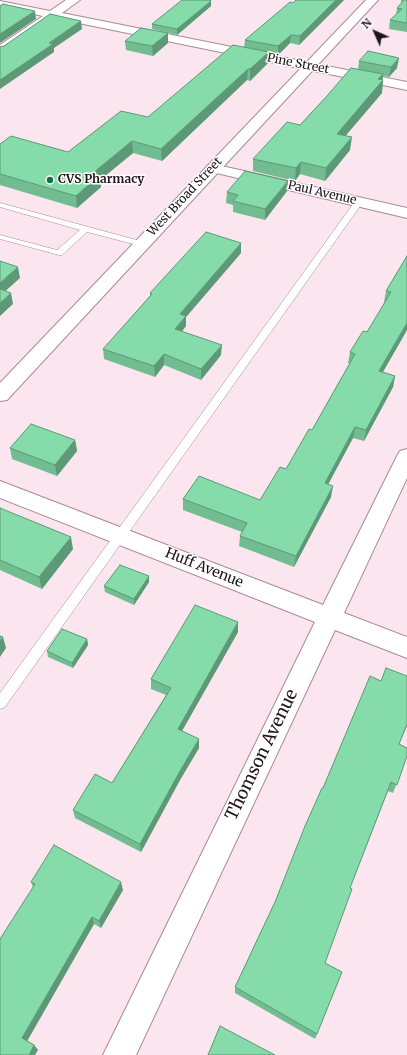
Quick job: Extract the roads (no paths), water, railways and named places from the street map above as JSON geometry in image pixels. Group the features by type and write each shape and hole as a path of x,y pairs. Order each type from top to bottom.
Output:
{"street":[{"path":"0,50 74,0"},
{"name":"West Broad Street","path":"0,395 372,0"},
{"name":"Pine Street","path":"0,4 407,86"},
{"name":"Paul Avenue","path":"213,168 407,213"},
{"name":"Thomson Avenue","path":"119,1055 328,617 407,456"},
{"name":"Huff Avenue","path":"0,489 407,648"}],"lane":[{"path":"0,703 359,202"},
{"path":"0,205 141,244"},
{"path":"0,237 59,253 86,229"}],"place":[{"name":"CVS Pharmacy","path":"50,180"}]}
